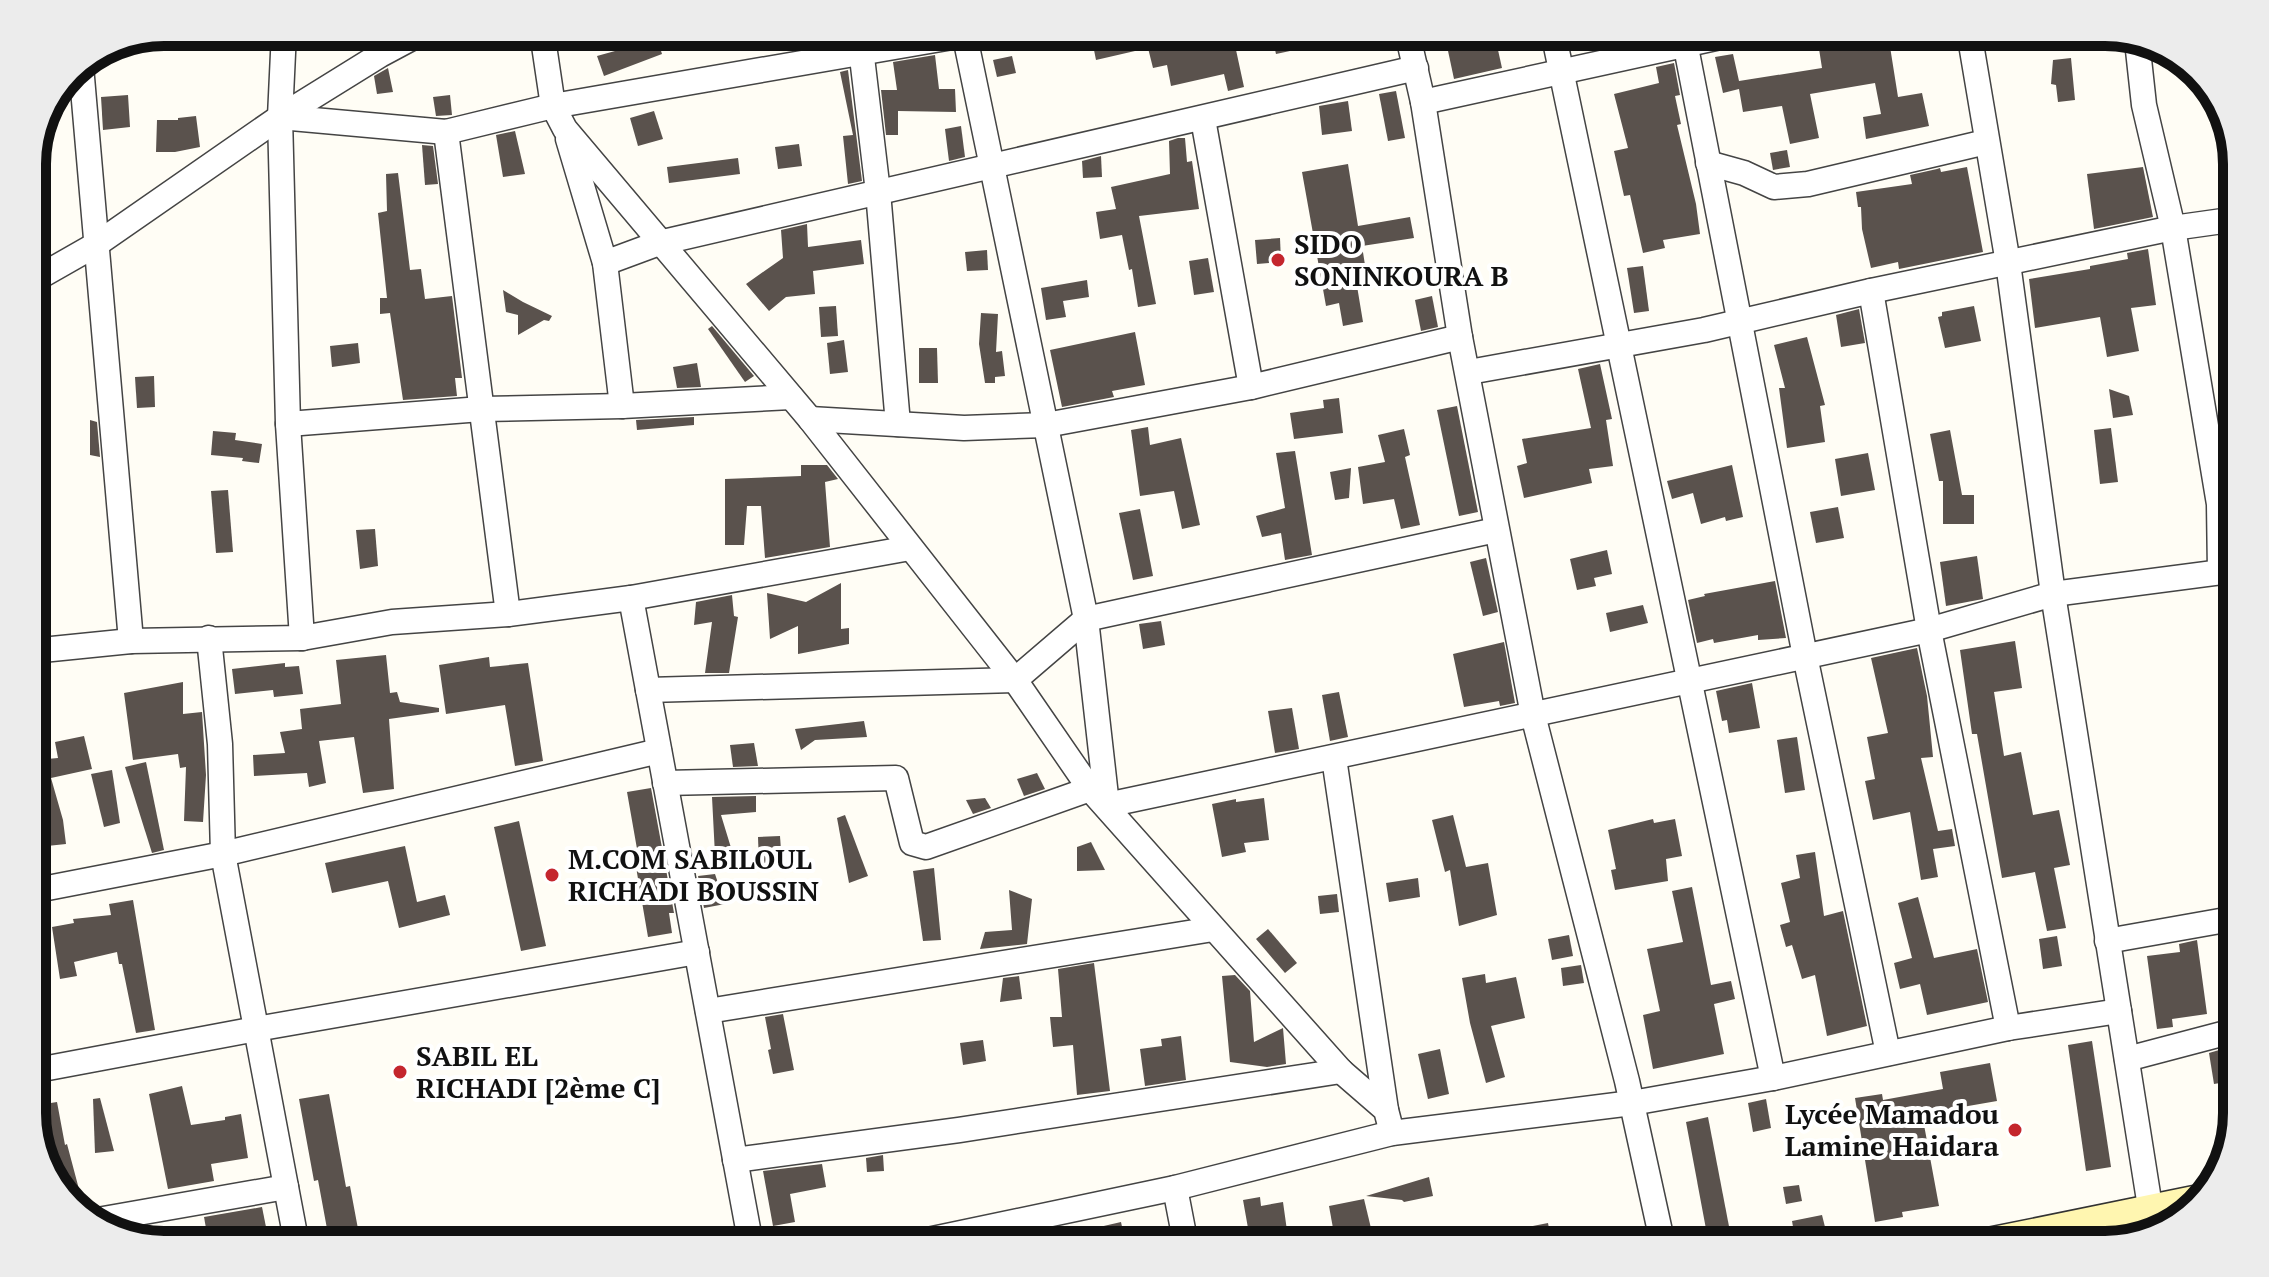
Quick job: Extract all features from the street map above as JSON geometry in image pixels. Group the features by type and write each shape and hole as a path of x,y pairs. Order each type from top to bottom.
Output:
{"street":[{"path":"283,46 280,117 288,424 302,638"},
{"path":"46,273 97,244 376,46"},
{"path":"544,46 553,106 565,129 605,263 622,406"},
{"path":"280,117 446,132 553,106 841,46"},
{"path":"860,46 878,192 898,424"},
{"path":"966,46 1086,619 1098,797"},
{"path":"1410,46 1423,102 1460,337 1533,715 1632,1103 1660,1231"},
{"path":"1556,46 1773,1078"},
{"path":"1423,102 1562,73 1656,46"},
{"path":"1686,46 1805,656 1888,1053"},
{"path":"1971,46 2008,263 2053,594 2153,1221"},
{"path":"2138,51 2144,105 2173,228 2223,534"},
{"path":"605,263 659,243 1416,68"},
{"path":"82,80 131,641"},
{"path":"1203,119 1251,387"},
{"path":"565,129 810,419 1015,680 1098,797 1389,1122"},
{"path":"446,132 508,614"},
{"path":"1708,163 1744,173 1774,187 1808,184 1986,142"},
{"path":"1469,372 1621,345 2173,228 2223,221"},
{"path":"1871,291 1929,630 2008,1028"},
{"path":"810,419 964,428 1046,425 1251,387 1460,337"},
{"path":"288,424 481,409 622,406 791,397"},
{"path":"648,690 1015,680 1086,619 1496,530"},
{"path":"46,650 131,641 302,638 392,622 508,614 631,598 910,548"},
{"path":"665,783 896,778 912,843 926,847 1098,797 1334,758 1929,630 2053,594 2223,572"},
{"path":"631,598 748,1231"},
{"path":"209,638 220,744 223,854 294,1231"},
{"path":"46,888 223,854 659,751"},
{"path":"1334,758 1389,1122"},
{"path":"2107,941 2223,920"},
{"path":"708,1011 1213,929"},
{"path":"46,1068 697,952"},
{"path":"971,1231 1175,1188 1389,1122 1632,1103 1773,1078 2008,1028 2119,1011"},
{"path":"2127,1059 2223,1034"},
{"path":"735,1160 959,1130 1341,1071"},
{"path":"111,1218 286,1187"},
{"path":"1175,1188 1183,1231"},
{"path":"2089,1231 2148,1223"}],"building":[{"path":"659,46 662,54 604,76 597,56 615,51 614,48"},
{"path":"1093,46 1235,46 1244,87 1228,91 1224,74 1171,86 1167,65 1153,68 1148,48 1096,60"},
{"path":"1274,46 1313,46 1276,54"},
{"path":"1447,46 1497,46 1502,68 1454,79"},
{"path":"1819,46 1890,46 1898,97 1922,93 1929,126 1866,139 1863,117 1881,114 1875,83 1810,94 1819,138 1790,144 1782,106 1743,112 1739,89 1723,93 1715,57 1733,54 1739,81 1822,68"},
{"path":"935,55 939,89 955,89 956,112 898,111 898,135 886,135 881,90 897,90 893,62"},
{"path":"1012,56 1016,73 997,77 993,60"},
{"path":"2071,58 2075,100 2058,102 2056,85 2051,84 2053,60"},
{"path":"1674,63 1680,95 1675,96 1681,124 1677,125 1700,234 1663,240 1665,248 1643,253 1630,195 1624,196 1614,151 1628,148 1614,94 1659,83 1656,67"},
{"path":"388,68 393,92 377,94 374,76"},
{"path":"848,70 862,181 848,184 843,136 853,135 840,72"},
{"path":"1396,91 1405,138 1388,141 1379,94"},
{"path":"128,95 130,127 103,130 101,97"},
{"path":"450,95 452,115 436,116 433,97"},
{"path":"1348,101 1352,131 1322,135 1319,106"},
{"path":"654,111 663,139 638,146 630,118"},
{"path":"196,116 200,147 156,152 157,120"},
{"path":"961,126 965,157 949,161 945,129"},
{"path":"515,131 525,174 503,177 496,135"},
{"path":"1185,138 1187,162 1192,161 1199,209 1139,216 1156,304 1138,307 1122,235 1100,239 1096,212 1116,209 1111,187 1170,174 1169,141"},
{"path":"799,144 802,166 778,169 775,147"},
{"path":"422,145 433,146 438,184 425,185"},
{"path":"1787,150 1790,167 1773,170 1770,153"},
{"path":"1101,156 1102,177 1083,178 1082,161"},
{"path":"738,158 740,174 669,183 667,167"},
{"path":"1348,164 1358,226 1410,217 1414,238 1362,246 1368,284 1357,286 1363,322 1343,326 1339,303 1326,306 1302,172"},
{"path":"1967,167 1983,252 1899,269 1898,262 1871,268 1856,192 1912,184 1910,175 1940,168 1941,172"},
{"path":"2143,167 2153,217 2094,229 2087,174"},
{"path":"398,173 410,270 421,269 425,299 452,296 462,378 455,378 457,396 403,400 390,313 380,314 380,298 387,298 378,213 387,211 386,174"},
{"path":"807,224 808,247 861,240 864,264 813,271 815,294 786,297 769,311 746,284 783,258 781,230"},
{"path":"1280,238 1281,262 1257,264 1255,240"},
{"path":"2148,249 2156,305 2131,308 2139,351 2107,357 2100,317 2035,328 2029,279 2090,269 2090,266 2128,259 2127,253"},
{"path":"987,250 988,270 967,271 965,252"},
{"path":"1208,258 1214,292 1194,295 1189,261"},
{"path":"1643,266 1649,311 1634,313 1627,268"},
{"path":"1087,280 1089,297 1063,301 1066,317 1046,320 1041,288"},
{"path":"503,290 552,316 549,321 544,320 518,335 518,315 506,312"},
{"path":"1432,296 1438,327 1421,331 1415,300"},
{"path":"836,306 838,336 821,337 819,307"},
{"path":"1974,306 1981,341 1945,348 1938,317 1942,316 1942,312"},
{"path":"1859,309 1865,343 1841,347 1836,315"},
{"path":"981,313 998,314 996,352 1002,351 1005,376 995,377 995,383 985,383 979,344"},
{"path":"712,326 754,376 745,382 708,329"},
{"path":"1135,332 1145,385 1112,391 1114,397 1062,407 1050,350"},
{"path":"1807,337 1825,405 1820,406 1825,442 1787,448 1779,388 1785,388 1774,345"},
{"path":"844,340 848,372 830,374 827,343"},
{"path":"358,343 360,363 332,367 330,346"},
{"path":"919,348 937,348 938,383 919,383"},
{"path":"697,363 701,387 677,388 673,367"},
{"path":"1600,364 1612,419 1606,420 1613,466 1589,469 1592,483 1524,498 1517,466 1527,463 1522,439 1591,428 1578,369"},
{"path":"154,376 155,407 137,408 135,377"},
{"path":"2109,389 2129,396 2133,415 2113,418"},
{"path":"1339,398 1343,433 1294,439 1290,413 1324,408 1323,400"},
{"path":"1457,406 1478,512 1459,516 1437,410"},
{"path":"694,417 694,425 637,430 636,420"},
{"path":"90,420 97,422 100,457 90,455"},
{"path":"1148,427 1150,445 1181,438 1200,525 1182,529 1174,491 1140,496 1131,430"},
{"path":"2111,428 2118,482 2100,484 2094,430"},
{"path":"1404,429 1410,455 1405,457 1420,525 1401,529 1394,499 1363,504 1358,467 1385,462 1378,435"},
{"path":"1950,430 1962,495 1974,495 1974,524 1943,524 1943,481 1939,481 1930,434"},
{"path":"213,431 236,433 235,440 262,444 259,463 211,455"},
{"path":"1295,451 1312,555 1285,560 1281,533 1262,537 1256,516 1285,508 1276,453"},
{"path":"1868,453 1875,490 1841,496 1835,459"},
{"path":"801,465 827,465 838,479 825,482 830,547 765,558 761,506 747,506 744,545 725,545 725,479 801,476"},
{"path":"1732,465 1743,517 1726,521 1725,517 1701,524 1693,493 1672,499 1667,481"},
{"path":"1351,468 1349,498 1335,500 1330,472"},
{"path":"228,490 233,552 216,553 211,491"},
{"path":"1838,507 1844,538 1816,543 1810,512"},
{"path":"1140,509 1153,576 1133,580 1119,513"},
{"path":"375,529 378,566 360,569 356,530"},
{"path":"1607,550 1612,574 1594,578 1596,586 1577,590 1570,559"},
{"path":"1977,556 1983,599 1946,606 1940,562"},
{"path":"1486,558 1498,612 1483,616 1470,562"},
{"path":"1775,581 1786,638 1758,640 1758,635 1697,643 1688,600 1704,594"},
{"path":"841,583 841,629 849,628 849,644 798,654 798,626 770,639 767,593 806,602"},
{"path":"732,595 734,616 738,617 729,673 705,673 712,622 694,625 696,602"},
{"path":"1643,605 1648,623 1610,632 1606,613"},
{"path":"1161,621 1165,645 1143,649 1139,624"},
{"path":"2015,641 2022,688 1994,692 2004,756 2021,752 2033,815 2059,810 2070,865 2054,868 2066,928 2047,931 2035,872 2002,878 1977,734 1972,734 1960,650"},
{"path":"1504,642 1515,703 1500,706 1499,701 1464,707 1453,654"},
{"path":"1917,648 1927,696 1933,757 1921,758 1938,831 1952,829 1955,846 1933,849 1938,877 1921,880 1910,812 1873,820 1865,781 1875,779 1867,737 1888,733 1871,658"},
{"path":"386,655 390,693 397,692 400,702 439,708 439,712 389,719 394,789 363,793 354,737 319,741 326,783 309,787 307,773 254,776 253,755 285,753 280,732 302,729 300,709 341,704 336,660"},
{"path":"489,657 490,667 528,663 543,761 515,766 505,705 446,714 439,665"},
{"path":"285,663 285,667 299,666 303,694 274,697 273,690 235,694 232,669"},
{"path":"183,682 183,714 202,712 206,775 203,822 184,821 186,767 180,768 178,754 133,760 124,693"},
{"path":"1752,683 1760,728 1729,733 1727,720 1722,721 1716,691"},
{"path":"1339,692 1348,737 1330,741 1322,695"},
{"path":"1292,708 1299,749 1275,753 1268,711"},
{"path":"864,721 867,737 815,740 801,750 795,729"},
{"path":"84,736 92,769 51,778 66,844 47,846 46,755 47,759 58,758 55,742"},
{"path":"1797,737 1805,790 1785,793 1777,740"},
{"path":"754,743 758,766 733,767 730,745"},
{"path":"146,762 164,850 152,853 125,767"},
{"path":"112,770 120,823 104,827 91,774"},
{"path":"1037,773 1045,789 1024,796 1017,779"},
{"path":"651,788 674,913 669,913 672,933 648,937 627,792"},
{"path":"756,796 756,812 721,815 732,851 715,855 712,797"},
{"path":"985,798 991,808 973,814 966,800"},
{"path":"1264,798 1269,840 1244,843 1246,852 1222,857 1212,804"},
{"path":"845,815 868,876 849,883 837,818"},
{"path":"1453,815 1466,867 1488,863 1497,915 1459,926 1450,870 1445,872 1432,820"},
{"path":"1653,819 1654,823 1675,819 1682,856 1666,859 1668,881 1615,890 1611,870 1616,869 1608,830"},
{"path":"519,821 546,946 521,951 494,827"},
{"path":"780,836 782,864 759,865 758,837"},
{"path":"1091,842 1105,870 1077,871 1077,847"},
{"path":"405,846 417,902 445,895 450,915 399,928 388,881 332,893 325,863"},
{"path":"1815,852 1824,916 1843,911 1867,1026 1827,1036 1815,975 1802,979 1792,945 1786,947 1780,925 1790,922 1781,883 1800,878 1796,855"},
{"path":"934,868 941,940 923,941 913,871"},
{"path":"715,874 725,904 704,908 698,876"},
{"path":"1418,878 1420,897 1389,902 1386,883"},
{"path":"1692,887 1711,985 1731,981 1735,999 1714,1004 1724,1054 1653,1069 1643,1015 1660,1011 1647,949 1683,942 1672,891"},
{"path":"1009,890 1032,899 1027,944 980,949 985,932 1012,930"},
{"path":"1337,894 1339,912 1320,914 1318,896"},
{"path":"1918,897 1934,958 1977,949 1988,1002 1927,1015 1920,984 1900,989 1894,963 1912,958 1898,903"},
{"path":"133,900 155,1030 136,1033 117,952 74,962 77,976 60,979 52,927 74,923 73,919 111,915 109,904"},
{"path":"1268,929 1297,963 1285,973 1256,939"},
{"path":"1569,935 1573,956 1552,960 1548,939"},
{"path":"2057,936 2062,966 2043,969 2039,939"},
{"path":"2197,940 2207,1014 2172,1019 2173,1027 2157,1029 2147,956 2180,952 2179,944"},
{"path":"1094,963 1110,1091 1077,1095 1073,1045 1053,1047 1050,1017 1062,1017 1058,969"},
{"path":"1581,965 1584,983 1563,986 1561,968"},
{"path":"1485,974 1486,983 1516,977 1525,1018 1491,1026 1505,1077 1486,1083 1462,978"},
{"path":"1235,975 1250,991 1254,1042 1283,1028 1286,1064 1267,1067 1230,1062 1222,976"},
{"path":"1019,976 1022,999 1000,1002 1003,978"},
{"path":"783,1014 794,1070 773,1074 765,1017"},
{"path":"1181,1036 1186,1080 1145,1086 1140,1049 1162,1046 1161,1039"},
{"path":"983,1040 986,1061 963,1065 960,1043"},
{"path":"2092,1041 2111,1167 2086,1171 2068,1045"},
{"path":"1440,1049 1449,1094 1428,1099 1418,1054"},
{"path":"2223,1049 2223,1082 2214,1084 2209,1053"},
{"path":"1990,1063 1997,1101 1922,1114 1939,1206 1902,1212 1903,1217 1875,1222 1855,1098 1882,1094 1883,1100 1943,1089 1940,1072"},
{"path":"182,1086 191,1125 225,1120 225,1117 241,1114 248,1158 211,1164 214,1181 168,1189 149,1094"},
{"path":"329,1094 346,1187 350,1186 358,1231 327,1231 318,1180 314,1181 299,1099"},
{"path":"100,1098 114,1151 95,1153 93,1099"},
{"path":"1766,1099 1771,1128 1753,1132 1748,1103"},
{"path":"57,1102 65,1145 80,1193 70,1185 55,1158 46,1120 46,1104"},
{"path":"1708,1117 1730,1231 1706,1231 1686,1122"},
{"path":"883,1155 884,1171 867,1172 866,1158"},
{"path":"822,1164 826,1187 790,1194 795,1222 773,1226 763,1171"},
{"path":"1429,1177 1433,1196 1404,1202 1366,1196"},
{"path":"1799,1185 1802,1201 1786,1204 1783,1187"},
{"path":"1260,1197 1261,1206 1283,1202 1287,1231 1249,1231 1243,1200"},
{"path":"1364,1199 1372,1231 1333,1231 1329,1206"},
{"path":"262,1207 267,1231 206,1231 204,1217"},
{"path":"1822,1215 1826,1231 1794,1231 1792,1221"},
{"path":"1121,1222 1123,1231 1082,1231"},
{"path":"1548,1223 1549,1231 1507,1231"}],"place":[{"name":"SIDO SONINKOURA B","path":"1278,260"},
{"name":"M.COM SABILOUL RICHADI BOUSSIN","path":"552,875"},
{"name":"SABIL EL RICHADI [2ème C]","path":"400,1072"},
{"name":"Lycée Mamadou Lamine Haidara","path":"2015,1130"}]}
